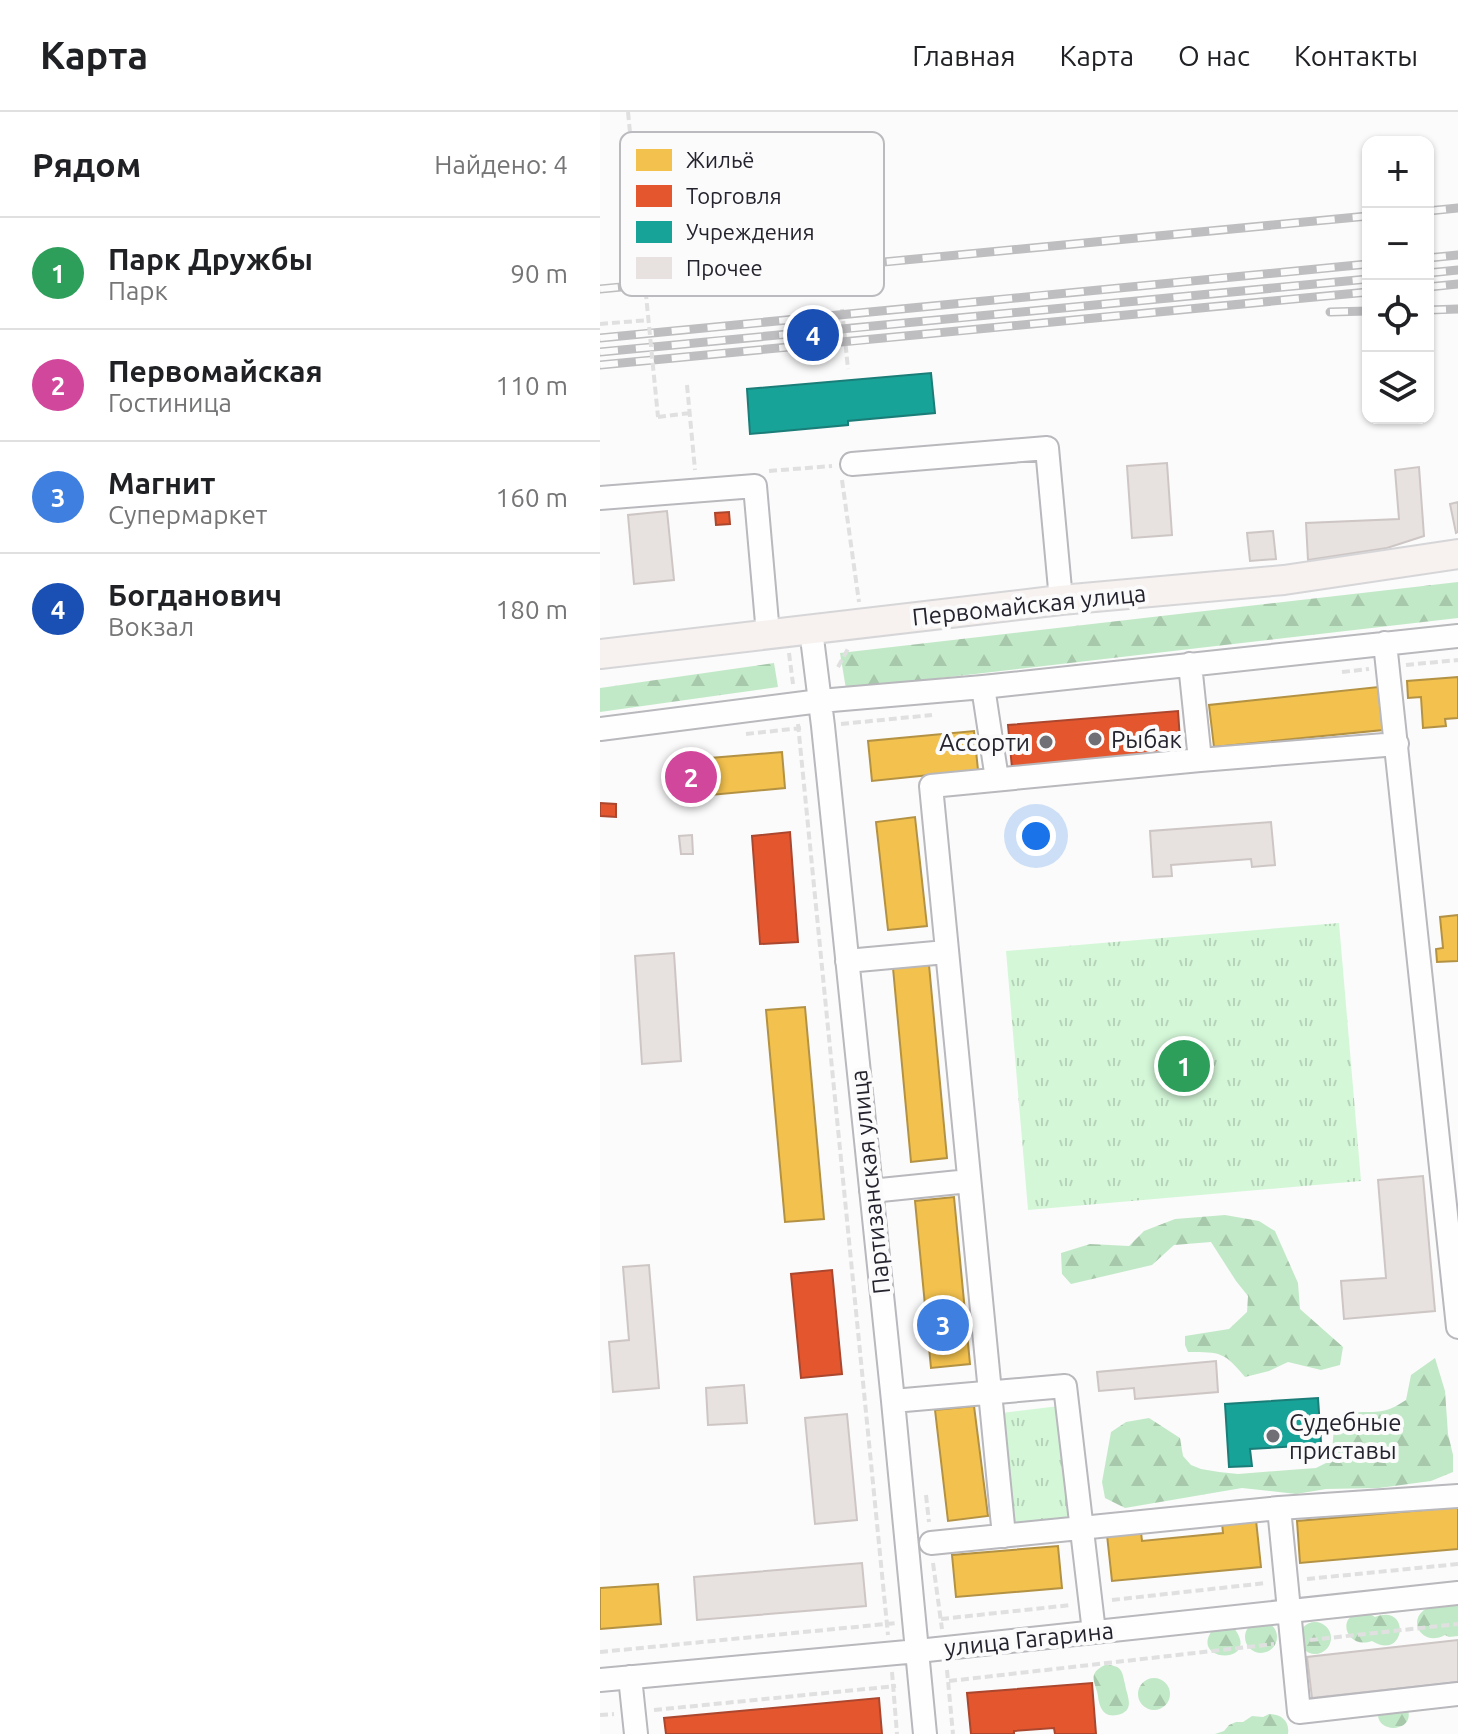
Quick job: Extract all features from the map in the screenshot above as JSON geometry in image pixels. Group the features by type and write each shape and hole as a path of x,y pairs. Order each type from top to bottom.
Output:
{"main road":[{"name":"Первомайская улица","path":"600,654 1061,600 1284,580 1458,554"}],"street":[{"path":"846,465 1047,448 1061,600"},
{"path":"600,498 755,486 768,634"},
{"name":"Партизанская улица","path":"811,630 829,701 847,961 925,1734"},
{"path":"600,729 829,701 1458,636"},
{"path":"1385,643 1458,1327"},
{"path":"1190,664 1200,760"},
{"path":"983,687 997,779"},
{"path":"1004,1536 931,786 1397,744"},
{"path":"847,961 946,952"},
{"path":"871,1191 969,1181"},
{"path":"893,1401 1065,1386 1094,1632"},
{"path":"931,1543 1279,1508 1458,1496"},
{"path":"1279,1508 1299,1712 1458,1694"},
{"name":"улица Гагарина","path":"600,1680 890,1654 1458,1593"},
{"path":"630,1677 635,1723"}],"path":[{"path":"628,112 630,132"},
{"path":"647,296 658,417 690,413"},
{"path":"842,309 848,369"},
{"path":"600,324 649,320"},
{"path":"687,385 695,476"},
{"path":"768,471 846,465 862,623 836,670 829,701 842,723"},
{"path":"768,634 789,647 796,705 897,1734"},
{"path":"924,1486 953,1734"},
{"path":"600,1652 1458,1564"},
{"path":"948,1681 1458,1624"},
{"path":"600,1715 635,1723 921,1683"}],"green space":[{"path":"1458,582 1458,618 846,689 840,653"},
{"path":"774,663 778,687 600,712 600,688"},
{"path":"1339,923 1361,1181 1028,1210 1006,951"},
{"path":"1225,1215 1259,1221 1275,1231 1298,1283 1300,1309 1343,1347 1340,1365 1321,1370 1288,1362 1245,1377 1221,1355 1188,1352 1185,1336 1229,1329 1247,1312 1248,1296 1211,1242 1174,1245 1152,1265 1071,1284 1062,1274 1061,1253 1090,1244 1129,1246 1144,1231 1175,1219"},
{"path":"1435,1358 1445,1391 1453,1472 1431,1481 1379,1488 1326,1489 1296,1494 1242,1488 1125,1508 1105,1498 1102,1482 1111,1432 1126,1422 1149,1418 1180,1438 1183,1456 1191,1465 1201,1469 1238,1474 1316,1468 1332,1460 1335,1427 1343,1416 1395,1407 1406,1400 1411,1375"},
{"path":"1059,1406 1072,1518 1015,1525 1002,1413"},
{"path":"1458,1606 1458,1636 1430,1638 1420,1632 1417,1621 1424,1610"},
{"path":"1367,1612 1375,1617 1387,1615 1395,1618 1400,1632 1392,1644 1364,1643 1352,1639 1347,1629 1349,1619 1356,1613"},
{"path":"1261,1621 1272,1626 1277,1637 1272,1648 1261,1653 1250,1648 1245,1637 1250,1626"},
{"path":"1315,1622 1326,1627 1331,1638 1326,1649 1315,1654 1304,1649 1299,1638 1304,1627"},
{"path":"1214,1628 1234,1628 1240,1640 1239,1649 1233,1654 1224,1655 1209,1648 1208,1640"},
{"path":"1105,1665 1118,1668 1124,1679 1129,1706 1117,1715 1108,1715 1099,1704 1094,1675"},
{"path":"1154,1678 1165,1683 1170,1694 1165,1705 1154,1710 1143,1705 1138,1694 1143,1683"},
{"path":"1379,1709 1408,1710 1408,1718 1400,1727 1387,1727 1378,1717"},
{"path":"1269,1714 1284,1719 1288,1734 1215,1734 1252,1716"}],"building: Жильё":[{"path":"1458,677 1458,718 1445,719 1446,726 1423,728 1421,697 1408,698 1407,681"},
{"path":"1378,687 1383,730 1214,747 1209,705"},
{"path":"974,731 978,770 872,781 868,741"},
{"path":"782,752 785,788 678,798 674,761"},
{"path":"915,817 927,926 888,930 876,822"},
{"path":"1458,915 1458,961 1437,962 1436,949 1443,948 1440,917"},
{"path":"929,965 947,1158 911,1162 893,968"},
{"path":"805,1007 824,1219 785,1222 766,1010"},
{"path":"954,1197 970,1364 931,1368 915,1201"},
{"path":"974,1406 988,1516 948,1521 935,1410"},
{"path":"1458,1507 1458,1549 1300,1563 1297,1521"},
{"path":"1256,1520 1261,1567 1112,1581 1107,1535 1141,1532 1142,1541 1223,1533 1222,1523"},
{"path":"1058,1546 1062,1588 956,1597 952,1555"},
{"path":"658,1584 661,1624 600,1629 600,1588"}],"building: Торговля":[{"path":"729,512 730,524 716,525 715,513"},
{"name":"Рыбак","path":"1178,711 1181,754 1012,768 1008,725"},
{"path":"600,803 616,804 616,817 600,816"},
{"path":"790,832 798,942 760,944 752,836"},
{"path":"832,1270 842,1374 801,1378 791,1274"},
{"path":"1092,1683 1096,1734 1055,1734 1054,1728 1014,1731 1014,1734 971,1734 967,1693"},
{"path":"879,1698 882,1734 666,1734 664,1718"}],"building: Учреждения":[{"path":"931,373 935,413 750,434 747,389"},
{"path":"1318,1398 1322,1457 1300,1458 1299,1446 1250,1449 1252,1466 1229,1467 1225,1404"}],"building: Прочее":[{"path":"1167,463 1172,535 1132,538 1127,466"},
{"path":"1419,467 1424,536 1387,548 1308,560 1306,523 1399,519 1395,470"},
{"path":"1458,502 1458,532 1456,533 1450,504"},
{"path":"667,511 674,580 634,584 628,515"},
{"path":"1273,531 1276,559 1250,561 1247,533"},
{"path":"1271,822 1275,865 1252,867 1251,859 1171,865 1172,876 1153,877 1150,831"},
{"path":"692,835 693,854 681,854 679,836"},
{"path":"674,953 681,1061 642,1064 635,956"},
{"path":"1423,1176 1435,1311 1344,1319 1341,1281 1386,1278 1378,1180"},
{"path":"649,1265 659,1388 613,1392 609,1342 629,1340 623,1267"},
{"path":"1216,1361 1218,1392 1135,1399 1134,1388 1099,1391 1097,1372"},
{"path":"744,1385 747,1423 708,1425 706,1388"},
{"path":"847,1414 857,1520 815,1524 805,1418"},
{"path":"862,1563 866,1606 697,1620 694,1577"},
{"path":"1458,1640 1458,1682 1312,1698 1307,1657"}],"railway":[{"path":"1434,210 1458,208"},
{"path":"884,262 1362,217"},
{"path":"1434,257 1458,255"},
{"path":"600,338 1362,265"},
{"path":"1434,272 1458,270"},
{"path":"600,352 1362,280"},
{"path":"1434,286 1458,284"},
{"path":"600,289 620,287"},
{"path":"600,365 1362,293"},
{"path":"1434,310 1458,309"},
{"path":"1330,312 1362,311"}],"place":[{"name":"Богданович","path":"813,335"},
{"name":"Рыбак","path":"1095,739"},
{"name":"Ассорти","path":"1046,742"},
{"name":"Первомайская","path":"691,777"},
{"name":"Парк Дружбы","path":"1184,1066"},
{"name":"Магнит","path":"943,1325"},
{"name":"Судебные приставы","path":"1273,1436"}]}
